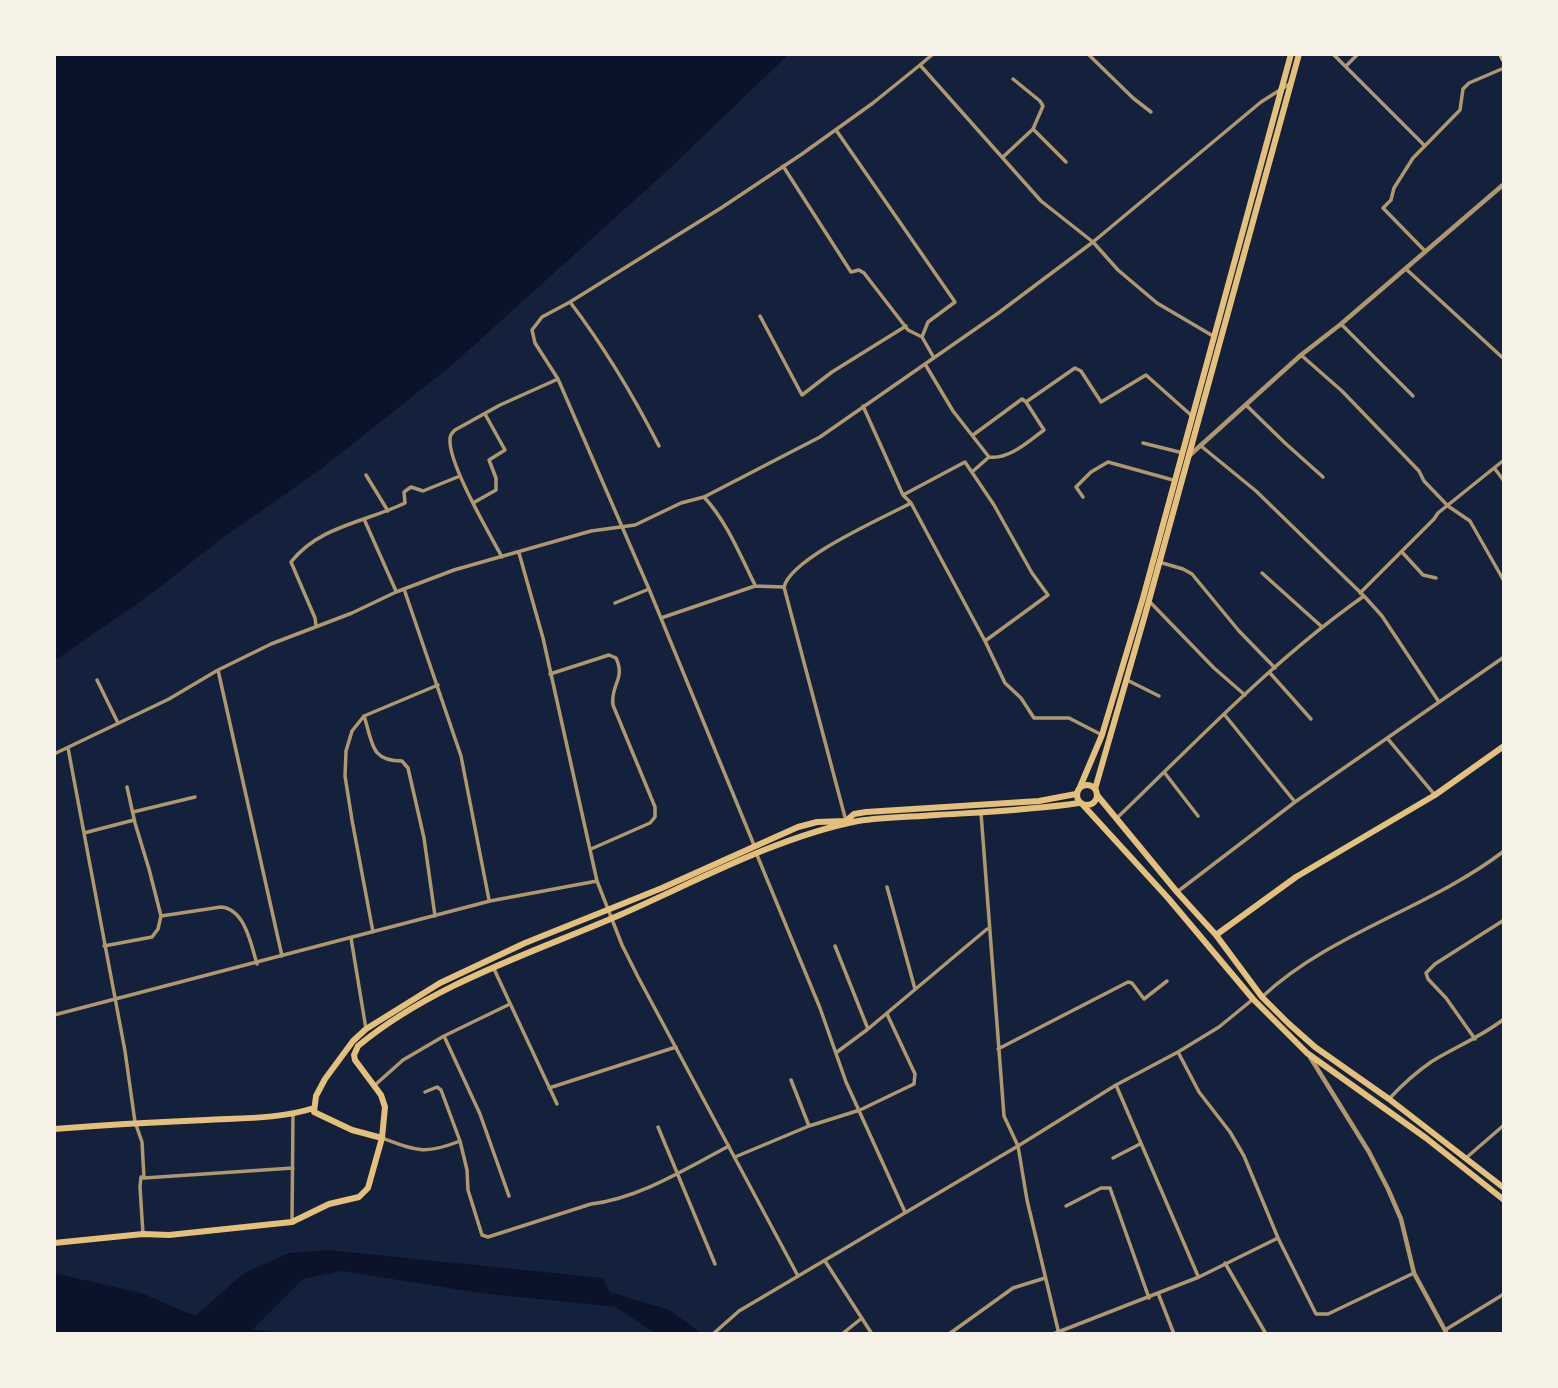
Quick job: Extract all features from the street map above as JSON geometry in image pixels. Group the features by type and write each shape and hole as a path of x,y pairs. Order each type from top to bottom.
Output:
{"main road":[{"path":"382,1138 360,1133 317,1114 314,1108 318,1091 332,1066 366,1029 440,983 526,943 806,824 846,821 854,814 866,812 1039,801 1076,794 1102,735 1175,481 1186,454 1192,416 1291,54"},
{"path":"54,1244 292,1222 329,1205 356,1199 365,1193 382,1138 385,1107 374,1085 355,1060 358,1046 433,997 757,854 803,836 859,821 1091,805 1149,600 1186,454 1299,54"},
{"path":"1501,54 1504,60"},
{"path":"1216,935 1296,877 1435,795 1504,746"},
{"path":"1080,787 1088,785 1096,792 1177,892 1216,935 1262,997 1315,1047 1389,1099 1504,1188"},
{"path":"1076,794 1081,804 1168,898 1239,983 1307,1054 1426,1138 1504,1200"},
{"path":"54,1129 135,1122 232,1119 293,1113 314,1108"}],"street":[{"path":"754,845 649,589 558,379 535,343 531,330 542,317 570,302 836,130 933,54"},
{"path":"1333,54 1424,145"},
{"path":"1346,66 1358,54"},
{"path":"1090,55 1151,112"},
{"path":"920,65 1041,201 1093,242 1118,270 1157,303 1214,337"},
{"path":"1425,251 1383,208 1391,200 1394,188 1413,158 1460,110 1461,93 1469,83 1504,68"},
{"path":"1003,157 1033,129 1043,104 1013,79"},
{"path":"54,754 169,699 218,670 271,644 352,613 396,592 454,570 519,554 591,531 635,525 681,503 704,497 820,437 1093,242 1252,110 1291,83"},
{"path":"1033,129 1066,162"},
{"path":"836,130 955,302 928,322 922,337"},
{"path":"783,166 851,272 864,273 907,328 922,337 934,358"},
{"path":"1143,443 1186,454 1201,446 1301,355 1504,184"},
{"path":"1406,269 1504,359"},
{"path":"570,302 598,340 633,396 659,446"},
{"path":"760,316 802,395 832,372 907,328"},
{"path":"1341,324 1413,396"},
{"path":"1301,355 1342,391 1419,471 1424,481 1448,506 1470,521 1504,581"},
{"path":"925,364 953,411 989,457"},
{"path":"1026,402 1076,368 1081,371 1101,402 1146,375 1192,416"},
{"path":"502,557 460,476 450,436 455,430 485,414 558,379"},
{"path":"972,472 989,457 999,458 1023,446 1044,430 1022,399 973,435"},
{"path":"863,406 903,495 911,503 1005,683 1021,698 1034,718 1069,718 1102,735"},
{"path":"1247,406 1323,477"},
{"path":"473,503 496,490 496,478 489,460 505,450 485,414"},
{"path":"1201,446 1256,491 1362,594 1382,616 1439,702"},
{"path":"1116,819 1224,714 1321,626 1362,594 1438,513 1504,460"},
{"path":"1083,497 1076,487 1091,472 1108,461 1175,481"},
{"path":"903,495 961,463 969,465 1031,573 1048,595 985,641"},
{"path":"1495,468 1504,481"},
{"path":"366,475 388,511"},
{"path":"317,626 291,562 299,552 336,528 388,511 405,502 404,492 411,486 423,491 460,476"},
{"path":"704,497 730,533 755,586"},
{"path":"846,821 784,587 787,578 804,561 911,503"},
{"path":"364,519 396,592"},
{"path":"1402,552 1423,575 1436,578"},
{"path":"519,554 543,638 597,881 638,977 798,1276"},
{"path":"1159,562 1192,574 1275,668"},
{"path":"1262,573 1321,626"},
{"path":"661,618 755,586 784,587"},
{"path":"404,589 461,756 490,901"},
{"path":"615,603 649,589"},
{"path":"1149,600 1245,695"},
{"path":"551,674 605,656 612,655 616,658 621,674 613,692 613,705 655,807 650,823 591,849"},
{"path":"1177,892 1295,802 1504,657"},
{"path":"218,670 282,956"},
{"path":"1270,673 1311,719"},
{"path":"96,680 118,723"},
{"path":"1127,680 1158,696"},
{"path":"373,932 352,820 344,764 346,751 352,731 364,716 438,685"},
{"path":"1224,714 1295,802"},
{"path":"364,716 379,756 387,761 402,761 408,768 424,838 435,916"},
{"path":"1388,739 1435,795"},
{"path":"68,748 135,1122 142,1142 144,1178"},
{"path":"1164,772 1198,816"},
{"path":"104,946 152,937 158,929 161,916 127,787"},
{"path":"132,812 195,797"},
{"path":"981,813 1004,1116 1018,1146 1027,1200 1057,1333 1199,1276 1278,1238"},
{"path":"84,833 134,820"},
{"path":"1262,997 1302,966 1415,905 1504,851"},
{"path":"757,854 837,1052 846,1082 905,1212"},
{"path":"54,1016 490,901 597,881"},
{"path":"887,887 915,989"},
{"path":"161,916 230,908 248,934 257,964"},
{"path":"1475,1039 1426,973 1435,964 1504,920"},
{"path":"837,1052 887,1014 988,928"},
{"path":"351,938 366,1029"},
{"path":"835,946 868,1029"},
{"path":"494,969 557,1104"},
{"path":"998,1049 1127,982 1131,982 1144,999 1167,981"},
{"path":"713,1334 740,1311 1116,1085 1219,1027 1254,999"},
{"path":"374,1085 403,1060 444,1036 510,1004"},
{"path":"735,1157 809,1126 860,1110 907,1088 915,1081 904,1046 887,1014"},
{"path":"1389,1099 1422,1069 1504,1019"},
{"path":"444,1036 481,1114 509,1196"},
{"path":"549,1088 676,1047"},
{"path":"1178,1052 1199,1093 1230,1132 1244,1156 1278,1238 1311,1308 1318,1315 1328,1314 1414,1273"},
{"path":"1307,1054 1369,1152 1388,1189 1401,1219 1414,1273 1446,1332 1504,1294"},
{"path":"791,1080 809,1126"},
{"path":"1116,1085 1199,1276"},
{"path":"425,1092 440,1087 460,1141 467,1170 468,1190 480,1231 488,1237 591,1204 608,1202 678,1173 729,1146"},
{"path":"292,1222 293,1113"},
{"path":"1466,1158 1504,1125"},
{"path":"659,1127 715,1264"},
{"path":"382,1138 420,1150 439,1149 460,1141"},
{"path":"1113,1158 1140,1144"},
{"path":"143,1234 139,1187 141,1177 293,1168"},
{"path":"1066,1206 1101,1188 1110,1188 1149,1297"},
{"path":"825,1261 872,1334"},
{"path":"1224,1263 1266,1334"},
{"path":"948,1334 1013,1288 1046,1278"},
{"path":"1158,1293 1174,1334"},
{"path":"842,1334 862,1318"}],"water":[{"path":"54,54 789,54 668,170 451,366 317,472 224,537 147,597 54,661"},
{"path":"328,1250 603,1278 610,1292 670,1310 702,1334 656,1334 616,1307 480,1293 342,1271 303,1279 253,1329 286,1334 54,1334 54,1273 141,1293 195,1316 244,1273 289,1253"}]}
